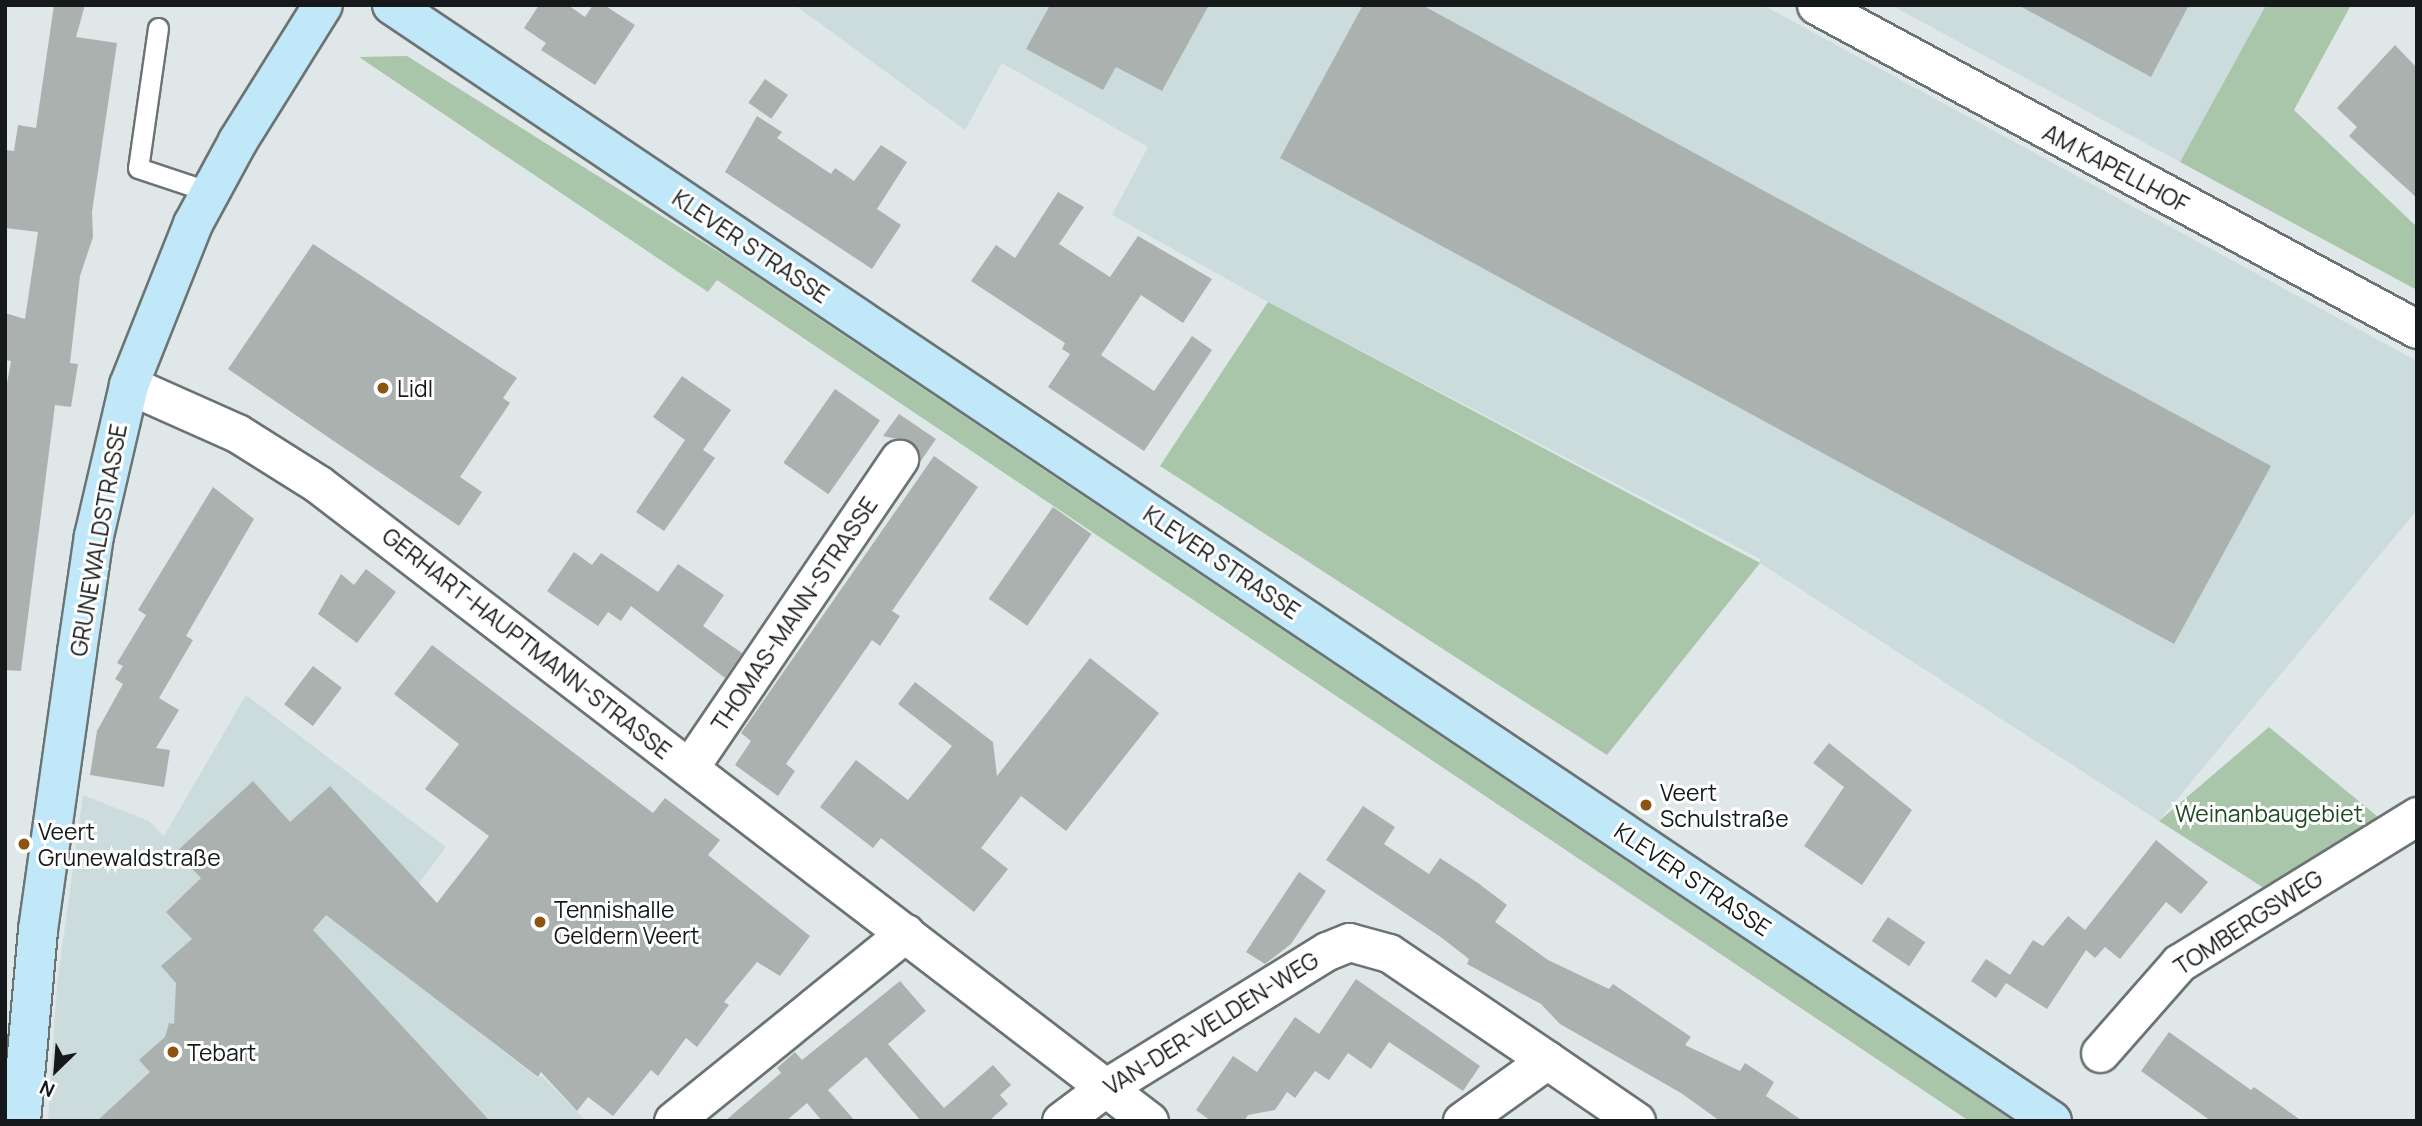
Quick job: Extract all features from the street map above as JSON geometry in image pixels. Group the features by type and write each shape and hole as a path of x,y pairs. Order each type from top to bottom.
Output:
{"main road":[{"name":"GRUNEWALDSTRASSE","path":"21,1121 38,930 94,536 129,385 170,275 210,192 323,5"},
{"name":"KLEVER STRASSE","path":"392,5 2052,1121"}],"street":[{"name":"AM KAPELLHOF","path":"1816,5 2417,329"},
{"name":"GERHART-HAUPTMANN-STRASSE","path":"129,385 237,433 318,484 1149,1121"},
{"name":"THOMAS-MANN-STRASSE","path":"689,768 899,459"},
{"name":"TOMBERGSWEG","path":"2100,1053 2179,963 2417,816"},
{"path":"673,1121 905,933"},
{"name":"VAN-DER-VELDEN-WEG","path":"1061,1121 1105,1088 1328,951 1349,942 1390,953 1547,1060"},
{"path":"1462,1121 1547,1060 1636,1121"}],"lane":[{"path":"158,28 138,168 210,192"}],"shaded area":[{"path":"795,5 1763,5 2417,361 2417,510 2159,821 1760,563 1760,559 1268,302 1112,215 1148,147 1002,63 965,130"},
{"path":"1891,5 2266,5 2180,162"},
{"path":"246,695 446,847 371,948 538,1078 542,1076 586,1121 48,1121 57,984 83,795 149,821 164,836"}],"green space":[{"path":"2266,5 2351,5 2294,110 2417,227 2417,290 2180,162"},
{"path":"407,56 730,259 2013,1121 1969,1121 717,280 708,292 359,57"},
{"path":"1268,302 1760,563 1607,755 1160,466"},
{"name":"Weinanbaugebiet","path":"2269,727 2384,822 2267,890 2159,821"}],"building":[{"path":"54,5 85,5 76,37 117,43 92,212 93,237 80,276 70,363 78,364 71,407 55,405 21,671 5,670 5,395 11,361 5,360 5,313 25,319 38,232 5,228 5,150 14,151 18,125 36,128"},
{"path":"539,5 568,5 585,17 593,5 604,5 635,25 595,85 541,50 546,43 524,28"},
{"path":"1050,5 1209,5 1162,91 1116,67 1103,90 1026,49"},
{"path":"1363,5 1422,5 2271,466 2174,644 1280,158"},
{"path":"2018,5 2189,5 2151,77"},
{"path":"2395,45 2417,68 2417,198 2349,136 2357,127 2337,108"},
{"path":"765,79 788,95 771,119 748,103"},
{"path":"757,116 782,132 777,138 831,174 835,168 854,181 881,145 907,162 877,209 901,225 872,269 725,172"},
{"path":"1058,192 1084,207 1059,244 1110,277 1138,236 1212,279 1183,323 1141,295 1101,355 1154,391 1192,336 1212,350 1144,451 1048,387 1070,354 1062,349 1065,343 971,281 996,245 1015,258"},
{"name":"Lidl","path":"313,244 517,378 503,398 510,403 460,477 482,492 459,526 228,369"},
{"path":"682,376 731,410 703,450 715,458 664,531 636,512 685,440 653,417"},
{"path":"835,389 880,421 828,494 783,463"},
{"path":"899,414 936,439 920,462 911,442 883,436"},
{"path":"934,456 978,487 892,611 900,616 880,646 872,640 786,764 795,771 778,796 735,765 751,741 741,733"},
{"path":"213,487 254,519 186,636 193,640 159,698 179,710 156,748 170,750 164,787 90,775 97,731 123,684 115,679 123,666 117,663 146,615 138,610"},
{"path":"1053,507 1092,534 1027,626 989,599"},
{"path":"574,552 592,565 601,553 658,592 678,564 724,595 703,626 742,653 725,678 631,606 621,621 608,612 598,626 547,591"},
{"path":"366,569 396,592 357,643 318,614 341,574 354,585"},
{"path":"432,645 653,813 665,798 720,840 708,855 810,936 780,976 757,962 724,1002 729,1005 697,1047 686,1038 658,1076 651,1070 613,1116 588,1097 577,1111 541,1072 538,1077 326,915 313,930 490,1121 97,1121 150,1072 139,1060 165,1037 169,1023 174,1024 176,983 161,966 192,939 166,912 201,878 176,852 253,781 290,822 330,786 437,903 489,836 425,789 459,744 394,694"},
{"path":"1090,658 1159,713 1066,831 1021,796 981,848 1008,869 974,912 881,838 873,848 820,807 856,760 908,800 952,746 898,704 915,682 993,742 997,776"},
{"path":"313,666 342,688 313,726 284,704"},
{"path":"1829,743 1912,810 1862,885 1804,846 1844,787 1813,763"},
{"path":"1363,806 1395,827 1384,844 1429,874 1440,858 1478,883 1507,905 1495,922 1548,960 1609,989 1613,984 1691,1037 1685,1045 1740,1071 1745,1063 1774,1082 1766,1096 1803,1121 1720,1121 1681,1093 1560,1024 1541,1004 1467,964 1469,959 1442,938 1326,860"},
{"path":"2156,840 2208,882 2181,914 2166,902 2120,959 2105,947 2095,958 2086,950 2047,1009 2006,983 1996,998 1971,981 1986,959 2010,975 2033,940 2043,946 2068,916 2085,930"},
{"path":"1299,872 1326,891 1291,944 1265,964 1246,952"},
{"path":"1888,917 1925,942 1909,966 1872,941"},
{"path":"1356,979 1480,1066 1463,1091 1389,1042 1371,1069 1348,1053 1329,1080 1315,1071 1295,1098 1287,1092 1275,1110 1248,1115 1244,1121 1211,1121 1196,1110 1233,1056 1257,1072 1295,1017 1319,1034"},
{"path":"900,981 926,1011 888,1044 944,1108 993,1065 1011,1085 1000,1095 1008,1104 989,1121 921,1121 866,1057 828,1090 855,1121 822,1121 807,1103 786,1121 725,1121 781,1073 784,1076 777,1068 795,1052 802,1060"},
{"path":"2169,1032 2251,1090 2254,1087 2302,1121 2211,1121 2141,1071"}],"place":[{"name":"Lidl","path":"383,388"},
{"name":"Veert Schulstraße","path":"1646,805"},
{"name":"Veert Grunewaldstraße","path":"24,844"},
{"name":"Tennishalle Geldern Veert","path":"540,922"},
{"name":"Tebart","path":"173,1052"}]}
